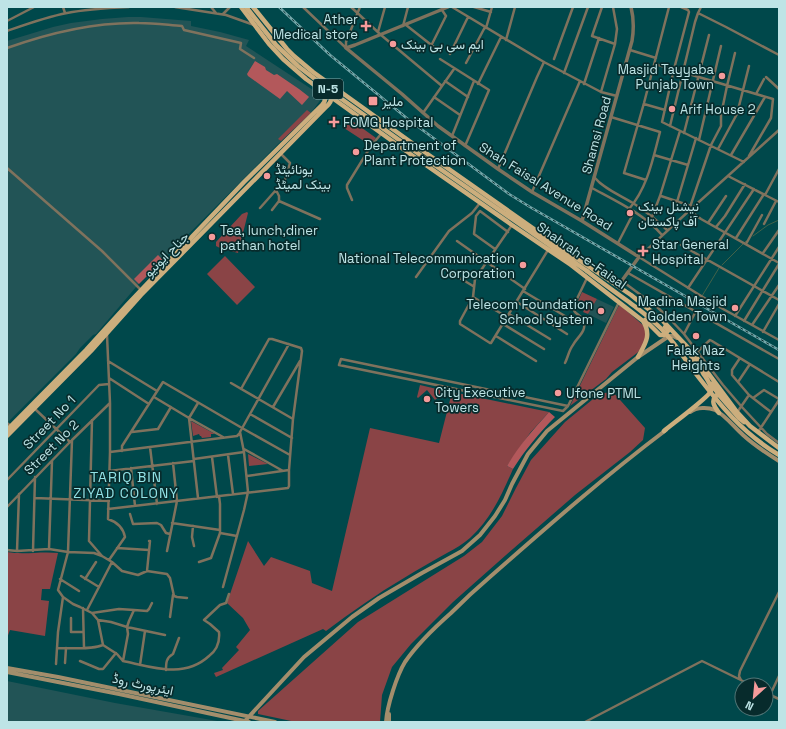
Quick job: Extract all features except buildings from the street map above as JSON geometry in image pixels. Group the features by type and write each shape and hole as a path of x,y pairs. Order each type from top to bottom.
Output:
{"highway":[{"path":"241,7 270,45 291,67 306,79 381,134 480,202 512,226 572,265 643,321 648,334 646,342 638,357"},
{"name":"N-5","path":"246,7 276,45 298,66 336,95 425,155"},
{"name":"N-5","path":"253,7 279,40 294,56 313,72 356,102 425,155"},
{"path":"270,45 272,39 274,38 279,40"},
{"path":"330,84 332,98"},
{"name":"جناح ایونیو","path":"8,426 86,350 244,182 278,154 324,103 326,98 324,92"},
{"name":"جناح ایونیو","path":"7,436 107,334 141,295 278,154 329,104 332,98"},
{"path":"349,110 351,105 356,102"},
{"name":"Shahrah-e-Faisal","path":"425,155 587,271 652,320 673,342 692,369 731,417 762,444 779,455"},
{"name":"Shahrah-e-Faisal","path":"425,155 618,286 662,320 694,354 737,412 750,426 779,448"},
{"path":"566,257 572,265"},
{"path":"633,313 641,316 660,334 664,335 668,331 667,328 650,313 646,307"},
{"path":"680,339 720,396 739,418 750,426"},
{"path":"664,431 710,393 710,385 703,373"},
{"path":"719,413 713,405 713,402 715,396 720,396"}],"main road":[{"path":"247,721 304,657 352,617 379,598 462,551 480,535 505,500 528,454 547,431 638,357 669,336 680,339"},
{"path":"386,722 388,708 397,679 405,662 426,635 541,531 664,431 693,410 700,408 714,409 763,452 779,461"},
{"name":"ایئرپورٹ روڈ","path":"7,668 120,690 247,721"},
{"name":"ایئرپورٹ روڈ","path":"7,672 247,721 275,722"},
{"path":"388,708 389,722"},
{"path":"206,713 226,722"}],"street":[{"path":"7,21 34,7"},
{"path":"63,7 66,13"},
{"path":"7,31 51,16 87,8 129,7"},
{"path":"175,7 223,14 254,25 264,20"},
{"path":"211,7 216,13"},
{"path":"223,14 230,7"},
{"name":"Shah Faisal Avenue Road","path":"303,7 346,48 438,126 465,146 532,192 618,243 714,304 779,340"},
{"path":"351,7 357,14 442,86"},
{"path":"360,7 346,42 346,48 379,33 404,25 448,7"},
{"path":"379,33 385,7"},
{"path":"404,25 408,7"},
{"path":"452,7 485,28 584,84 602,92 617,96"},
{"path":"474,7 490,12"},
{"path":"466,63 485,28 492,7"},
{"path":"506,40 515,7"},
{"path":"554,59 573,7"},
{"path":"564,73 588,7"},
{"path":"602,7 592,36 615,44"},
{"path":"602,92 615,44 617,29 613,7"},
{"name":"Shamsi Road","path":"582,221 630,50 634,31 634,19 631,7"},
{"path":"646,180 624,173 670,7"},
{"path":"683,7 689,12 662,122 744,162"},
{"path":"670,126 701,7"},
{"path":"432,46 446,16 442,10"},
{"path":"698,14 779,55"},
{"path":"450,54 468,17"},
{"path":"7,48 34,38 71,29 106,24 139,23 182,26 184,30 242,43 240,49 254,58"},
{"path":"404,25 439,51"},
{"path":"684,133 709,35"},
{"path":"478,84 501,37"},
{"path":"584,84 599,38"},
{"path":"677,202 688,165 698,139 721,46"},
{"path":"630,50 656,58"},
{"path":"689,210 711,145 721,126 721,115 735,53"},
{"path":"440,59 489,90 465,146"},
{"path":"498,169 536,77 544,62"},
{"path":"655,64 773,99 771,118 748,158"},
{"path":"718,149 737,114 749,66"},
{"path":"423,113 454,69"},
{"path":"756,94 765,78 779,89"},
{"path":"445,80 468,97"},
{"path":"452,136 474,81"},
{"path":"532,192 580,81"},
{"path":"434,97 460,115"},
{"path":"731,155 765,97"},
{"path":"644,104 665,110"},
{"path":"611,117 660,132 646,180 634,204 629,209"},
{"path":"618,286 639,257 689,210 779,130"},
{"path":"652,217 680,131"},
{"path":"352,200 347,184 371,146 381,134"},
{"path":"260,208 284,183 290,163 278,154"},
{"path":"654,154 688,165"},
{"path":"7,168 102,251 141,290"},
{"path":"736,238 765,195 779,169"},
{"path":"728,176 778,201 764,224"},
{"path":"594,177 607,188 652,217 667,230"},
{"path":"716,227 725,216 745,184"},
{"path":"592,188 634,212 662,235"},
{"path":"688,288 754,189"},
{"path":"272,210 279,201 279,196 276,190"},
{"path":"660,196 691,206"},
{"path":"708,223 726,196"},
{"path":"279,201 320,219"},
{"path":"416,277 449,231 472,212 480,202"},
{"path":"689,210 701,219 772,258 779,264 744,321"},
{"path":"495,249 474,234 476,216 480,211 508,232"},
{"path":"618,243 634,212"},
{"path":"746,244 762,215"},
{"path":"512,226 475,279 473,297 460,323 490,343 496,336 549,250"},
{"path":"763,254 779,230"},
{"path":"457,241 524,290 575,322"},
{"path":"681,245 779,300"},
{"path":"735,316 779,247"},
{"path":"445,269 474,286"},
{"path":"628,273 779,359"},
{"path":"565,363 573,344 581,336 584,326 583,321 575,313 573,308 588,277"},
{"path":"622,281 668,317 684,334 741,406 767,434 779,443"},
{"path":"752,326 779,285"},
{"path":"473,297 507,317"},
{"path":"517,302 567,334"},
{"path":"568,406 341,359 339,365 563,410 568,406 619,302"},
{"path":"763,332 779,304"},
{"path":"684,334 696,311"},
{"path":"509,314 550,339"},
{"path":"503,324 544,349"},
{"path":"87,610 110,561 125,537 117,522 108,519 110,403 107,334"},
{"path":"496,336 536,361"},
{"path":"108,509 288,488 293,419 302,351 301,348 269,339 241,389"},
{"path":"697,352 710,340 779,382"},
{"path":"110,452 237,436 289,344"},
{"path":"740,358 732,370 732,375 753,398 771,412"},
{"path":"108,360 157,390"},
{"path":"273,407 300,360"},
{"path":"738,382 750,364"},
{"path":"386,375 387,369"},
{"path":"108,378 149,404"},
{"path":"122,451 122,446 163,382 290,455"},
{"path":"231,383 293,419"},
{"name":"Street No 1","path":"7,480 99,385 109,384"},
{"path":"486,395 487,389"},
{"path":"753,398 764,390 779,400 757,432"},
{"path":"737,412 749,394"},
{"path":"154,397 224,438"},
{"name":"Street No 2","path":"7,507 110,403"},
{"path":"198,403 189,418 198,498"},
{"path":"131,432 158,429 171,407"},
{"path":"35,409 71,441 71,500 68,552 58,590 63,597 73,604 92,613 98,620 103,645"},
{"path":"250,414 292,438"},
{"path":"92,420 89,541 102,556"},
{"path":"223,587 248,492 244,452 240,432"},
{"path":"150,447 157,504"},
{"path":"243,448 283,471"},
{"path":"109,471 244,452"},
{"path":"228,455 232,494"},
{"path":"199,562 211,558 220,532 220,504 212,457"},
{"path":"49,549 52,460"},
{"path":"166,551 177,501 173,463"},
{"path":"130,468 135,506"},
{"path":"247,476 289,470"},
{"path":"33,551 36,477"},
{"path":"17,551 19,494"},
{"path":"35,498 108,501"},
{"path":"130,514 133,524 157,523 161,525 166,533 170,534"},
{"path":"172,523 237,536"},
{"path":"193,526 192,536 194,546"},
{"path":"147,571 149,541"},
{"path":"118,548 149,550"},
{"path":"7,550 33,551 49,549 68,552 94,553 110,561 122,571 138,575 147,571 167,574 170,578 173,595 170,617"},
{"path":"85,579 96,562"},
{"path":"81,576 99,586"},
{"path":"60,579 79,591"},
{"path":"740,677 740,670 779,592"},
{"path":"57,648 84,648 103,645 116,652 123,660 162,670 182,669 200,664 216,650 220,639 219,632 204,620 220,605 226,603 229,594"},
{"path":"173,595 187,598"},
{"path":"56,664 58,632 63,597"},
{"path":"92,613 119,609 147,611 152,603"},
{"path":"83,608 84,648"},
{"path":"123,660 128,634 127,627 134,610"},
{"path":"71,618 71,632 83,632"},
{"path":"98,620 164,635"},
{"path":"140,665 145,631"},
{"path":"166,670 167,659 172,654 179,638"},
{"path":"65,663 66,648"},
{"path":"80,662 103,669 116,652"},
{"path":"585,722 702,661 734,677"},
{"path":"774,686 779,676"}],"shaded area":[{"path":"128,17 191,21 191,26 249,40 246,46 316,92 316,96 321,99 311,113 142,280 96,334 93,335 80,348 76,354 8,422 7,41 71,23"},
{"path":"255,61 274,75 277,74 309,97 302,105 287,91 280,99 248,76 247,74"},
{"path":"307,110 311,113 281,141 278,139"},
{"path":"351,120 376,138 370,145 344,128"},
{"path":"247,212 238,253 216,246 216,242 242,214"},
{"path":"158,255 163,260 139,284 134,279"},
{"path":"225,256 255,287 237,305 207,274"},
{"path":"582,292 597,299 588,314 583,312 586,306 578,301"},
{"name":"Telecom Foundation School System","path":"597,299 614,307 606,323 588,314"},
{"path":"620,305 644,326 646,330 642,348 612,372 606,379 570,406 618,307"},
{"path":"420,385 441,390 441,395 435,400 427,390 418,398"},
{"path":"452,392 549,412 530,433 507,466 513,469 500,497 484,523 462,544 384,590 326,631 323,629 216,677 214,673 223,670 222,668 239,650 236,647 250,630 243,618 227,603 248,541 264,566 271,557 310,571 312,583 332,591 370,428 439,443"},
{"path":"613,392 645,428 643,440 575,495 506,555 453,602 411,644 392,667 382,695 380,722 296,722 258,714 258,711 358,622 464,556 482,542 502,516 531,460 565,422 598,395"},
{"path":"549,412 555,417 532,442 513,469 507,466 532,431"},
{"path":"191,421 215,434 211,434 211,437 202,438 199,434 193,436"},
{"path":"248,454 268,464 249,466"},
{"path":"7,552 58,553 50,589 42,589 41,600 49,601 45,636 10,630 7,638"},
{"path":"7,681 115,703 223,722 7,722"}],"waterway":[{"path":"753,236 768,225 779,220"},
{"path":"722,265 746,241"},
{"path":"702,296 719,268"}],"railway":[{"path":"279,7 330,55 409,120 509,194 779,350"}],"place":[{"name":"Ather Medical store","path":"366,26"},
{"name":"ایم سی بی بینک","path":"393,44"},
{"name":"Masjid Tayyaba Punjab Town","path":"722,76"},
{"name":"ملیر","path":"373,101"},
{"name":"Arif House 2","path":"672,109"},
{"name":"FOMG Hospital","path":"334,122"},
{"name":"Department of Plant Protection","path":"356,152"},
{"name":"یونائیٹڈ بینک لمیٹڈ","path":"267,176"},
{"name":"نیشنل بینک آف پاکستان","path":"630,213"},
{"name":"Tea, lunch,diner pathan hotel","path":"212,237"},
{"name":"Star General Hospital","path":"643,251"},
{"name":"National Telecommunication Corporation","path":"523,265"},
{"name":"Madina Masjid Golden Town","path":"735,308"},
{"name":"Telecom Foundation School System","path":"601,311"},
{"name":"Falak Naz Heights","path":"696,336"},
{"name":"Ufone PTML","path":"558,393"},
{"name":"City Executive Towers","path":"427,399"}],"district":[{"name":"TARIQ BIN ZIYAD COLONY","path":"126,486"}]}
